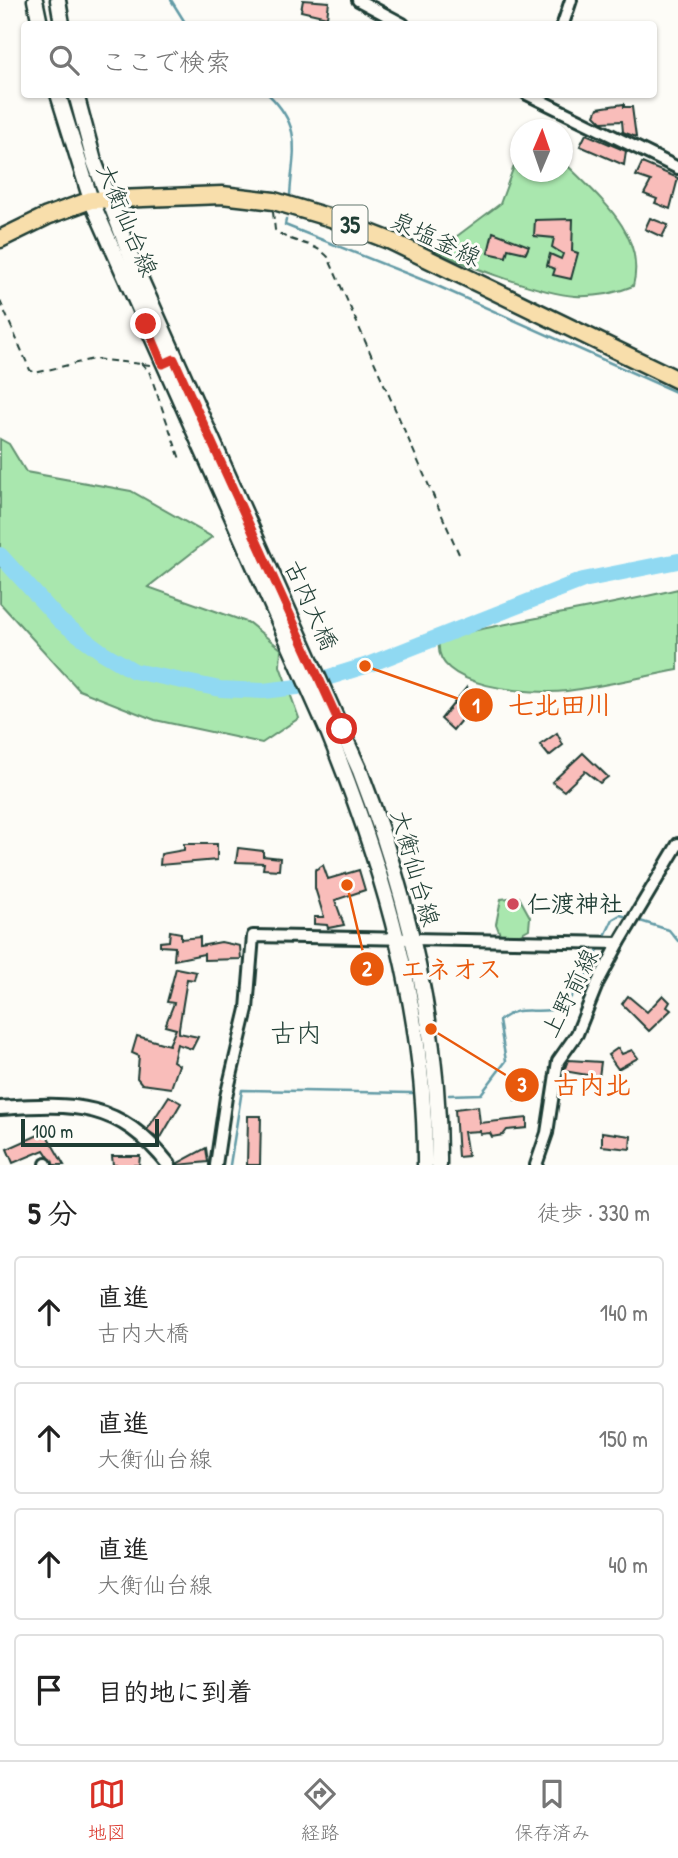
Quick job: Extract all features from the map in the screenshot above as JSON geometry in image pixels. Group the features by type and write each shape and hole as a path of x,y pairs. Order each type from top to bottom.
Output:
{"main road":[{"path":"35,0 39,21"},
{"path":"58,0 62,21"},
{"name":"大衡仙台線","path":"59,98 91,200 163,364 255,552"},
{"name":"大衡仙台線","path":"77,98 86,135 108,198 255,552"},
{"name":"泉塩釜線","path":"0,239 91,200 222,195 274,201 331,218 391,241 678,380"},
{"name":"古内大橋","path":"255,552 332,725"},
{"name":"大衡仙台線","path":"332,725 385,838 432,1056 439,1165"},
{"name":"大衡仙台線","path":"405,939 425,1165"}],"street":[{"path":"358,0 397,21"},
{"path":"564,21 571,0"},
{"path":"539,98 678,168"},
{"name":"上野前線","path":"537,1165 547,1133 558,1062 577,1034 613,943 631,924 678,844"},
{"path":"216,1165 226,1097 247,1009 253,936 613,943"},
{"path":"0,1108 68,1104 98,1111 143,1136 169,1165"}],"path":[{"path":"274,201 275,230 281,236 323,251 328,257 459,554"},
{"path":"0,301 30,370 35,373 93,359 163,364"},
{"path":"141,362 149,371 181,462"}],"green space":[{"path":"573,171 616,216 626,232 633,249 633,286 598,295 561,294 505,278 437,251 500,204 510,177 510,182 573,182"},
{"path":"0,439 9,444 26,472 131,491 212,537 148,587 249,623 281,649 280,666 299,718 262,743 155,720 79,690 0,603"},
{"path":"678,589 678,670 581,689 532,692 487,685 466,678 450,668 440,655 440,638"},
{"path":"519,897 530,917 529,929 520,934 500,934 496,924 501,899"}],"building":[{"path":"303,0 329,2 327,17 301,11"},
{"path":"624,104 624,107 632,107 636,137 623,132 622,121 602,122 595,115 598,108"},
{"path":"586,134 626,151 624,165 580,146"},
{"path":"642,163 678,178 670,209 655,203 657,199 644,194 651,181 636,176"},
{"path":"650,218 668,225 662,237 645,229"},
{"path":"573,219 572,251 578,253 571,279 553,275 555,269 547,266 550,254 561,259 563,254 552,247 554,238 534,236 535,220"},
{"path":"493,232 529,246 526,253 508,249 506,257 488,253"},
{"path":"467,687 479,698 453,730 441,719"},
{"path":"557,733 563,745 549,756 540,745"},
{"path":"583,753 608,777 600,783 585,771 564,791 552,782"},
{"path":"184,844 217,844 217,860 160,865 161,854 184,850"},
{"path":"238,848 263,851 263,856 280,858 279,870 263,869 264,863 236,862"},
{"path":"323,865 328,879 359,870 365,890 335,900 344,925 328,928 327,925 314,924 314,917 324,917 315,888 315,870"},
{"path":"170,931 181,933 181,939 200,937 200,946 221,942 240,946 241,959 204,960 204,954 174,960 175,947 160,946 160,942 169,941"},
{"path":"176,968 196,972 194,980 187,979 179,1033 198,1037 192,1049 177,1044 173,1061 179,1065 171,1088 142,1084 137,1078 139,1056 132,1053 137,1036 169,1045 176,1029 165,1026 174,1003 167,1002"},
{"path":"663,995 670,1002 667,1007 671,1010 649,1031 622,1004 628,996 647,1012"},
{"path":"618,1048 622,1054 632,1050 638,1058 618,1069 608,1055"},
{"path":"568,1060 601,1062 599,1077 564,1071"},
{"path":"520,1076 526,1076 532,1101 515,1101 516,1091 521,1091"},
{"path":"169,1096 181,1103 160,1139 147,1130"},
{"path":"478,1106 480,1123 527,1118 527,1128 507,1130 503,1135 492,1137 490,1133 480,1134 480,1131 464,1132 468,1156 458,1157 455,1109"},
{"path":"248,1116 261,1116 260,1165 247,1165"},
{"path":"45,1132 64,1165 54,1165 44,1150 13,1163 7,1149"},
{"path":"602,1132 631,1136 630,1149 602,1146"},
{"path":"206,1148 208,1162 178,1165 178,1163"},
{"path":"112,1156 140,1156 139,1165 113,1165"}],"waterway":[{"path":"171,0 184,21"},
{"path":"272,98 280,107 292,131 294,154 290,196"},
{"path":"286,219 285,225 433,284 678,393"},
{"path":"0,555 60,621 102,652 134,671 220,689 263,691 297,687 365,666 583,580 678,561"},
{"path":"603,940 613,919 620,915 631,918"},
{"path":"637,920 669,930 678,941"},
{"path":"449,1095 481,1094 506,1061 499,1021 518,1011 551,1010 560,1007 581,984 600,946"},
{"path":"230,1165 242,1090 412,1093"}],"place":[{"name":"七北田川","path":"365,666"},
{"name":"エネオス","path":"347,885"},
{"name":"仁渡神社","path":"513,904"},
{"name":"古内北","path":"431,1029"}],"district":[{"name":"古内","path":"296,1033"}],"route":[{"path":"146,324 163,364 174,359 342,729"}]}
